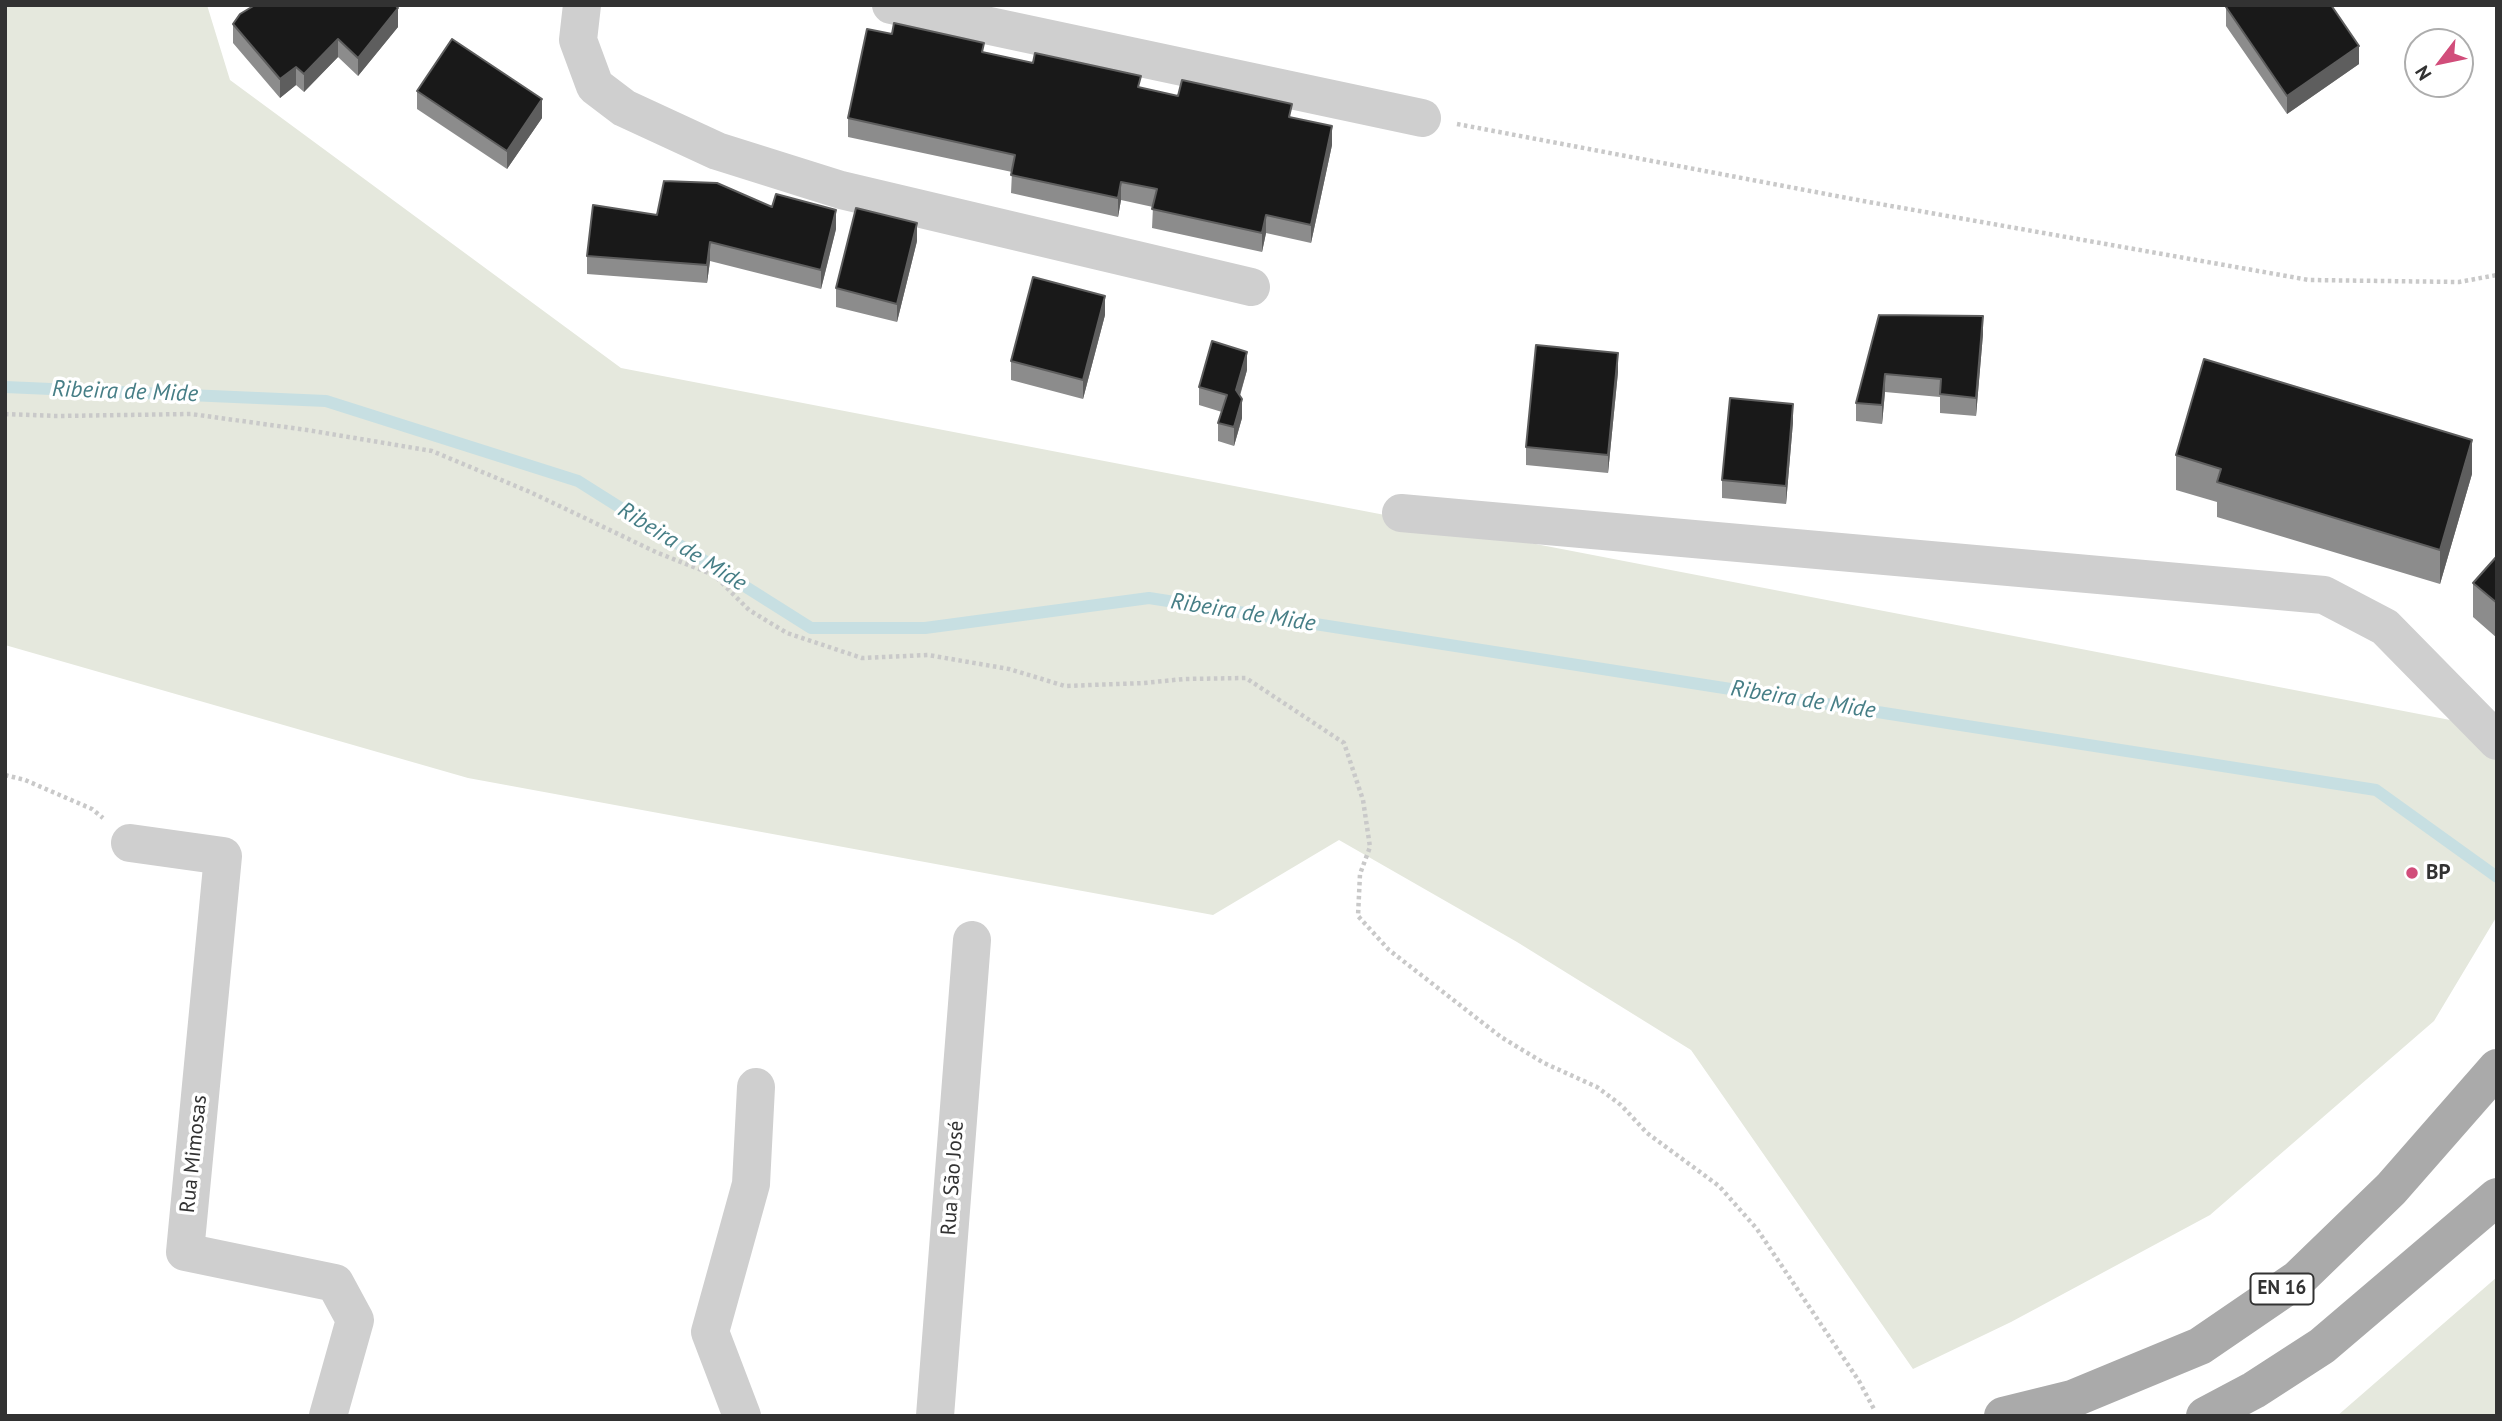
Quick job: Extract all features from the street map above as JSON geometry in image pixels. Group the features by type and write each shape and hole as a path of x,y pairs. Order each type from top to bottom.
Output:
{"main road":[{"name":"EN 16","path":"2003,1416 2072,1399 2200,1346 2298,1279 2391,1189 2497,1068"},
{"path":"2205,1416 2248,1403 2322,1346 2497,1197"}],"street":[{"path":"582,5 578,40 596,86 624,108 717,151 841,190 1251,288"},
{"path":"891,5 1422,118"},
{"path":"1401,513 2324,595 2385,627 2497,741"},
{"name":"Rua Mimosas","path":"131,843 223,856 185,1252 335,1283 355,1320 328,1416"},
{"name":"Rua São José","path":"935,1416 972,940"},
{"path":"742,1416 710,1332 751,1184 756,1087"}],"path":[{"path":"1422,118 1863,201 2309,280 2459,282 2497,275"},
{"path":"5,414 191,414 432,451 530,492 658,554 714,575 749,610 787,633 863,658 928,655 1009,669 1065,686 1246,678 1344,743 1363,800 1370,847 1360,874 1358,916 1389,950 1501,1037 1544,1063 1597,1087 1621,1105 1647,1133 1719,1186 1757,1229 1875,1411"},
{"path":"5,775 24,780 92,809 131,843"}],"shaded area":[{"path":"5,5 207,5 230,80 621,368 2497,729 2497,916 2434,1021 2210,1215 2011,1322 1913,1369 1691,1050 1517,942 1339,840 1213,915 468,778 5,645"},
{"path":"2497,1277 2497,1416 2337,1416"}],"building":[{"path":"255,5 395,5 398,8 358,58 338,39 304,74 296,67 280,79 233,24 240,14"},
{"path":"2331,5 2359,46 2287,96 2226,7"},
{"path":"894,23 984,43 982,52 1033,63 1035,53 1141,76 1138,87 1178,96 1182,80 1292,104 1289,117 1332,126 1311,225 1266,215 1262,233 1152,209 1157,189 1121,182 1118,198 1011,175 1015,155 848,118 867,29 892,34"},
{"path":"452,39 542,99 507,151 417,91"},
{"path":"664,181 717,183 772,207 776,194 836,210 821,270 710,242 707,265 587,256 593,205 657,215"},
{"path":"856,208 917,223 897,304 836,288"},
{"path":"1033,277 1105,296 1083,380 1011,361"},
{"path":"1879,315 1983,316 1976,398 1940,394 1941,379 1885,374 1882,405 1856,403"},
{"path":"1212,341 1247,352 1236,390 1242,399 1234,427 1218,423 1227,395 1199,387"},
{"path":"1536,345 1618,353 1608,455 1526,447"},
{"path":"2204,359 2472,440 2440,550 2217,482 2221,469 2176,455"},
{"path":"1730,398 1793,404 1786,486 1722,480"},
{"path":"2497,556 2497,603 2473,583"}],"waterway":[{"name":"Ribeira de Mide","path":"5,387 326,401 578,481 811,628 925,628 1149,598 2376,790 2497,877"}],"place":[{"name":"BP","path":"2412,873"}]}
